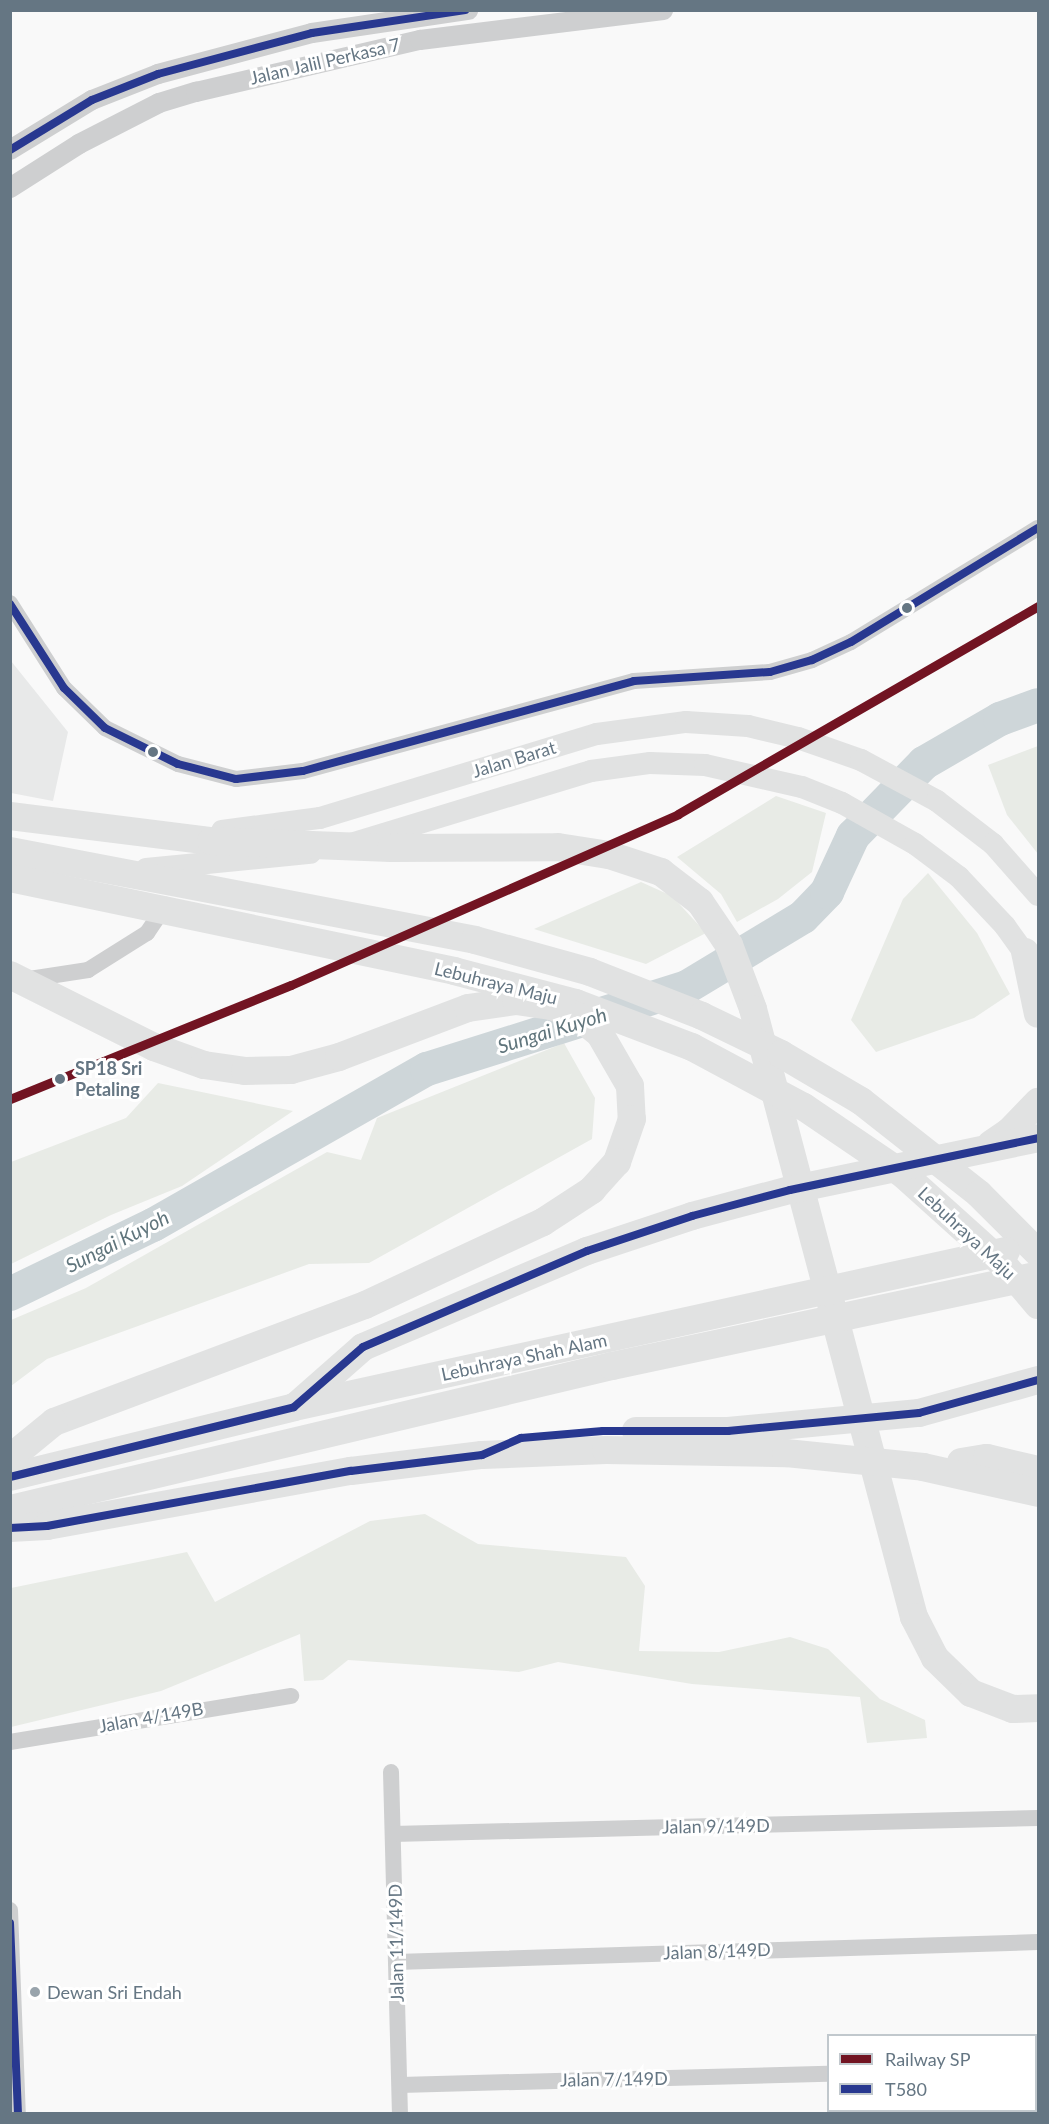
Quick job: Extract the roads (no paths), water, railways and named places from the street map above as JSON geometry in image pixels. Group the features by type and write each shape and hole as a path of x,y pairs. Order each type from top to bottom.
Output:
{"highway":[{"path":"10,816 211,841 391,848 558,847 609,855 661,872 700,902 729,945 753,1009 905,1580 923,1638 955,1680 993,1704 1038,1708"},
{"name":"Lebuhraya Maju","path":"10,851 464,937 590,972 702,1016 781,1054 861,1101 979,1194 1038,1252"},
{"name":"Lebuhraya Maju","path":"10,878 454,971 576,1003 692,1047 804,1107 904,1175 1003,1264 1038,1305"},
{"path":"1032,963 1038,1014"},
{"path":"10,975 154,1047 204,1065 245,1071 291,1070 339,1057 468,1008 516,1001 551,1006 579,1017 600,1034 615,1056 630,1086 632,1119 616,1162 592,1190 522,1232 365,1305 245,1353 54,1422 10,1458"},
{"path":"981,1150 1009,1132 1038,1102"},
{"path":"294,1407 363,1347 586,1251 769,1195 1038,1138"},
{"name":"Lebuhraya Shah Alam","path":"10,1477 294,1407 1038,1243"},
{"name":"Lebuhraya Shah Alam","path":"10,1509 612,1366 1038,1275"},
{"path":"482,1455 520,1438 603,1431 728,1431 919,1413 1038,1380"},
{"path":"10,1528 47,1526 351,1472 482,1455 606,1450 786,1453 923,1467 1038,1492"},
{"path":"923,1467 987,1458 1038,1470"}],"main road":[{"name":"Jalan Barat","path":"10,821 192,834 320,818 608,732 686,722 748,726 798,738 861,760 938,801 993,844 1038,895"},
{"name":"Jalan Barat","path":"10,851 146,869 269,860 349,844 591,771 650,763 705,765 802,787 842,803 915,844 959,877 1032,963"}],"street":[{"name":"Jalan Jalil Perkasa 7","path":"10,150 92,100 158,74 312,33 468,10"},
{"name":"Jalan Jalil Perkasa 7","path":"10,188 89,139 159,103 196,92 420,39 663,10"},
{"path":"10,603 64,688 105,728 178,764 236,779 303,771 634,681 771,672 812,660 851,642 1038,528"},
{"path":"10,982 88,970 147,933 191,867 192,834"},
{"name":"Jalan 4/149B","path":"10,1742 291,1696"},
{"name":"Jalan 11/149D","path":"391,1772 400,2114"},
{"name":"Jalan 9/149D","path":"393,1834 1038,1818"},
{"path":"10,1910 18,2114"},
{"name":"Jalan 8/149D","path":"396,1962 1038,1942"},
{"name":"Jalan 7/149D","path":"400,2085 827,2074"}],"waterway":[{"name":"Sungai Kuyoh","path":"10,1294 153,1225 427,1069 687,987 803,917 827,892 853,836 924,763 1000,719 1038,705"}],"rail line":[{"name":"SP","path":"10,1099 291,985 678,814 1038,606"}],"place":[{"name":"SP18 Sri Petaling","path":"60,1079"},
{"name":"Dewan Sri Endah","path":"35,1992"}]}
